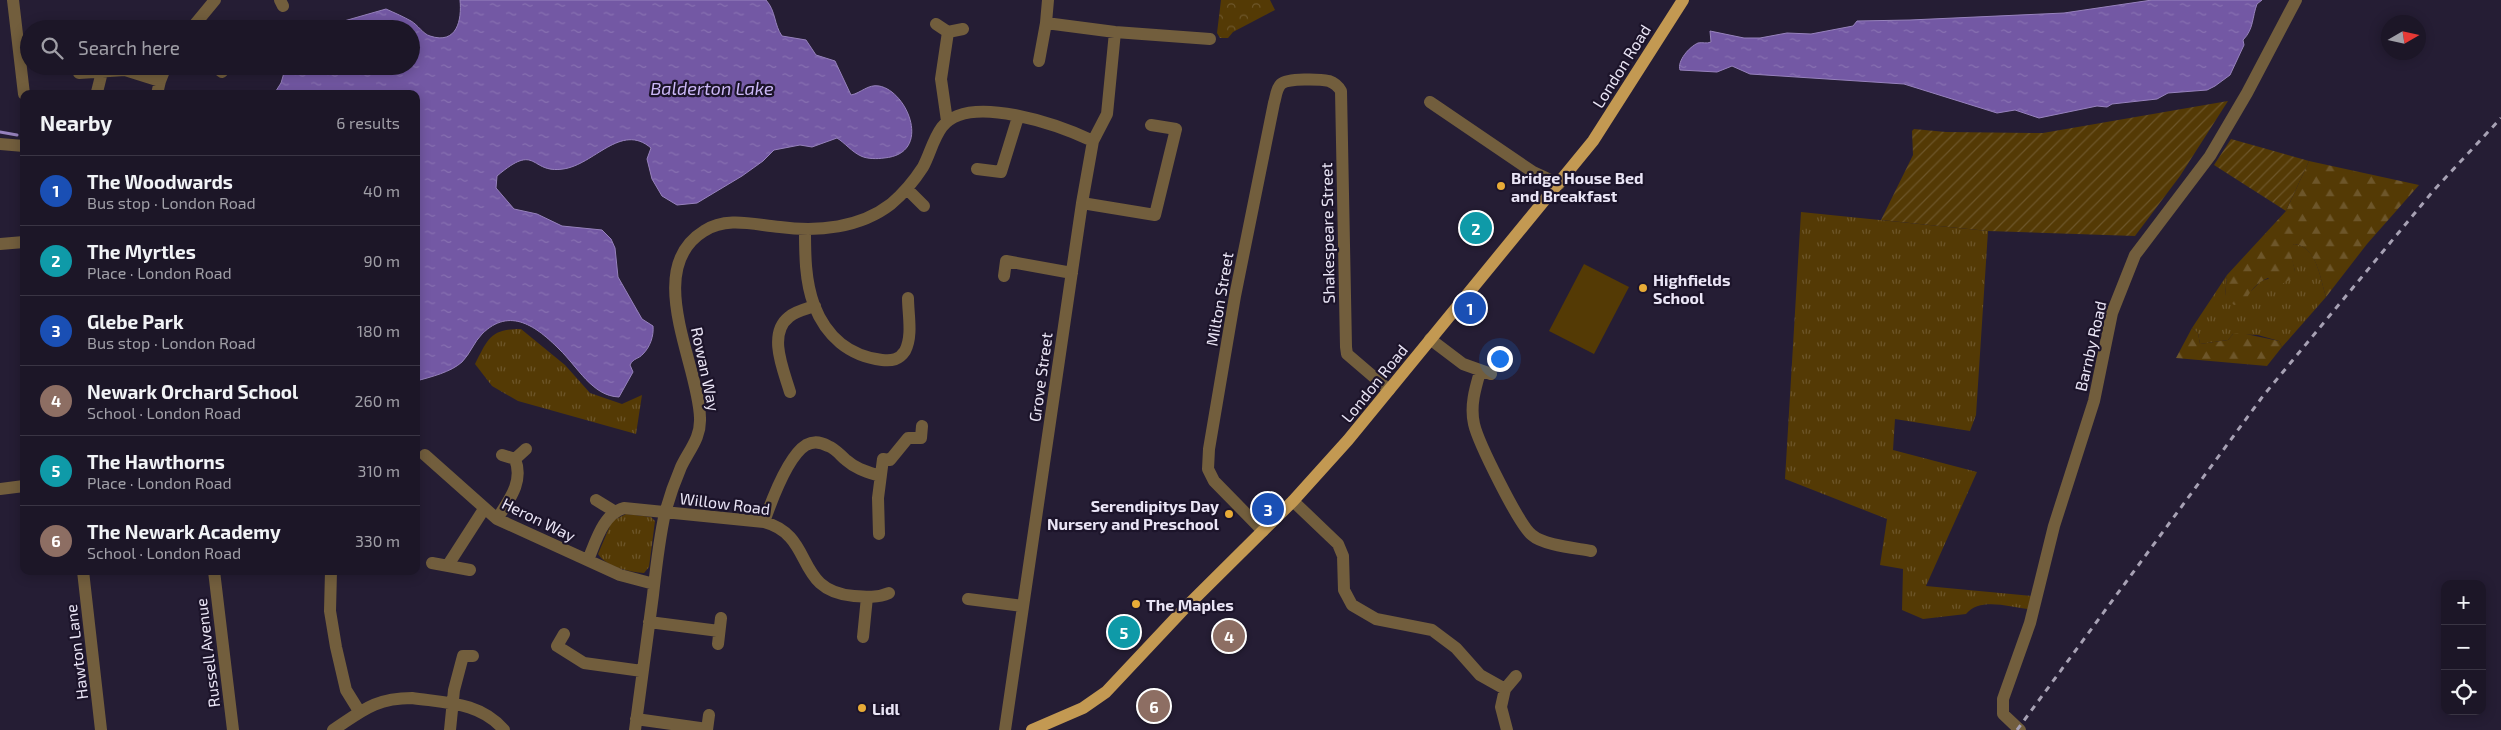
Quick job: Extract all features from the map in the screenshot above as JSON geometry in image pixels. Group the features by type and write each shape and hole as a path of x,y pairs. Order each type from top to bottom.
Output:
{"main road":[{"name":"London Road","path":"1032,730 1083,708 1106,692 1196,596 1293,501 1348,440 1593,141 1683,0"}],"street":[{"path":"13,0 20,60"},
{"path":"1039,61 1048,0"},
{"name":"Barnby Road","path":"2020,730 2003,714 2003,699 2030,623 2054,526 2094,401 2112,314 2135,255 2210,156 2247,94 2296,0"},
{"path":"197,20 208,2"},
{"path":"1046,23 1115,32 1210,39"},
{"path":"936,24 948,32 963,29"},
{"path":"948,32 942,80 947,121 960,115 993,112 1060,125 1093,141"},
{"name":"Grove Street","path":"1005,730 1082,203 1093,141 1107,114 1115,32"},
{"path":"22,75 24,90"},
{"path":"98,90 101,75"},
{"path":"134,75 159,88 163,75"},
{"name":"Milton Street","path":"1263,531 1214,481 1208,469 1209,449 1235,296 1277,90 1282,83 1289,80 1310,80"},
{"name":"Shakespeare Street","path":"1310,80 1330,82 1338,86 1341,91 1344,304 1348,354 1389,390"},
{"path":"1430,102 1533,172 1559,184"},
{"path":"977,168 1001,172 1018,117"},
{"name":"Rowan Way","path":"635,724 666,512 681,467 700,433 699,402 676,303 677,274 682,256 692,240 702,232 723,223 805,229 830,228 858,222 877,214 907,189 923,166 936,136 947,121"},
{"path":"1152,125 1176,129 1153,228"},
{"path":"0,144 20,146"},
{"path":"907,189 924,206"},
{"path":"1082,203 1155,215"},
{"path":"805,229 807,273 815,306 830,332 850,352 862,357 887,361 897,359 907,345 904,306"},
{"path":"0,244 20,242"},
{"path":"1004,276 1006,261 1072,272"},
{"path":"786,387 779,350 780,331 790,317 815,306"},
{"path":"1430,339 1455,360 1486,373 1473,396 1472,412 1476,432 1522,522 1533,537 1590,551"},
{"path":"879,534 878,498 884,459 890,460 908,438 921,438 922,426"},
{"path":"764,522 773,498 788,468 800,450 809,444 821,443 829,446 854,467 880,476"},
{"path":"515,459 526,449"},
{"name":"Heron Way","path":"425,455 497,519 620,575 654,584"},
{"path":"497,519 514,492 519,468 515,459 502,455"},
{"path":"0,489 20,486"},
{"path":"588,560 606,521 614,511 596,500"},
{"path":"1293,501 1338,544 1343,556 1344,590 1352,605 1376,619 1432,630 1456,648 1480,675 1505,689"},
{"name":"Willow Road","path":"614,511 624,508 764,522 782,529 794,541 809,572 822,586 835,593 867,597 889,593"},
{"path":"448,565 484,509"},
{"path":"432,562 470,570"},
{"name":"Hawton Lane","path":"83,575 101,730"},
{"name":"Russell Avenue","path":"214,575 233,730"},
{"path":"331,575 330,611 336,647 346,690 359,710"},
{"path":"863,637 867,597"},
{"path":"968,599 1023,606"},
{"path":"649,622 719,631"},
{"path":"564,634 557,646 584,663 642,671"},
{"path":"450,730 453,703 464,654"},
{"path":"1507,730 1501,707 1505,689 1516,676"},
{"path":"333,730 359,710 402,698 453,703 485,712 504,730"},
{"path":"635,724 707,730 709,715"}],"green space":[{"path":"1221,0 1270,0 1275,10 1233,32 1228,38 1220,38 1217,33"},
{"path":"2228,101 2180,176 2135,236 1988,231 1881,220 1913,155 1912,131 1914,129 1946,132 2043,133"},
{"path":"2231,139 2309,161 2286,211 2214,165"},
{"path":"2309,161 2419,185 2367,244 2326,297 2313,257 2302,246 2294,244 2290,250 2295,271 2290,280 2277,286 2268,278 2254,288 2245,302 2234,305 2225,296 2227,275 2286,211"},
{"path":"1801,212 1988,231 1976,415 1970,431 1895,419 1893,450 1977,472 1926,586 2032,596 2028,609 1987,604 1972,609 1966,614 1923,619 1902,610 1903,569 1880,565 1887,519 1785,479"},
{"path":"2294,244 2308,250 2313,257 2326,297 2282,347 2279,341 2258,335 2233,334 2228,340 2200,344 2198,333 2192,328 2227,275 2225,296 2251,291 2261,281 2295,271 2289,250"},
{"path":"1584,264 1629,287 1594,354 1549,331"},
{"path":"2192,328 2198,333 2200,344 2228,340 2233,334 2241,333 2279,341 2282,347 2267,366 2176,358"},
{"path":"511,329 521,329 565,365 590,393 622,404 642,395 636,434 518,401 492,386 475,364 483,348 496,333"},
{"path":"626,514 651,517 655,521 649,567 644,573 625,570 612,565 598,554 612,521"}],"water":[{"name":"Balderton Lake","path":"460,0 766,0 772,9 782,36 806,40 816,55 835,61 851,95 871,86 879,86 890,90 906,110 911,122 912,135 908,146 899,154 881,158 861,156 837,138 812,147 800,145 774,150 763,161 742,176 697,203 677,205 662,196 652,179 647,159 651,148 640,141 618,142 574,166 563,169 544,167 533,161 520,161 497,176 496,188 514,209 537,214 562,226 602,230 611,239 615,248 618,277 642,319 653,326 650,345 641,356 631,363 633,372 619,397 601,392 593,386 542,333 523,323 513,321 503,321 492,326 482,334 465,359 457,366 441,374 420,380 420,90 277,90 283,75 420,75 420,29 427,35 439,38 452,34 459,23"},
{"path":"2152,0 2262,0 2257,4 2251,27 2243,40 2244,45 2230,75 2215,86 2207,90 2168,93 2157,99 2112,104 2107,107 2097,106 2039,118 2015,110 1997,113 1904,84 1750,74 1732,66 1717,72 1680,70 1680,63 1684,55 1691,48 1698,43 1711,42 1710,31 1744,38 1760,38 1787,33 1811,34 1853,26 1857,21 2064,13"},
{"name":"Balderton Lake","path":"386,9 409,20 348,20"}],"waterway":[{"path":"0,132 17,135"}],"railway":[{"path":"2017,730 2263,396 2434,190 2501,118"}],"place":[{"name":"Bridge House Bed and Breakfast","path":"1501,186"},
{"name":"The Myrtles","path":"1476,228"},
{"name":"Highfields School","path":"1643,288"},
{"name":"The Woodwards","path":"1470,308"},
{"name":"Glebe Park","path":"1268,509"},
{"name":"Serendipitys Day Nursery and Preschool","path":"1229,514"},
{"name":"The Maples","path":"1136,604"},
{"name":"The Hawthorns","path":"1124,632"},
{"name":"Newark Orchard School","path":"1229,636"},
{"name":"The Newark Academy","path":"1154,706"},
{"name":"Lidl","path":"862,708"}]}
